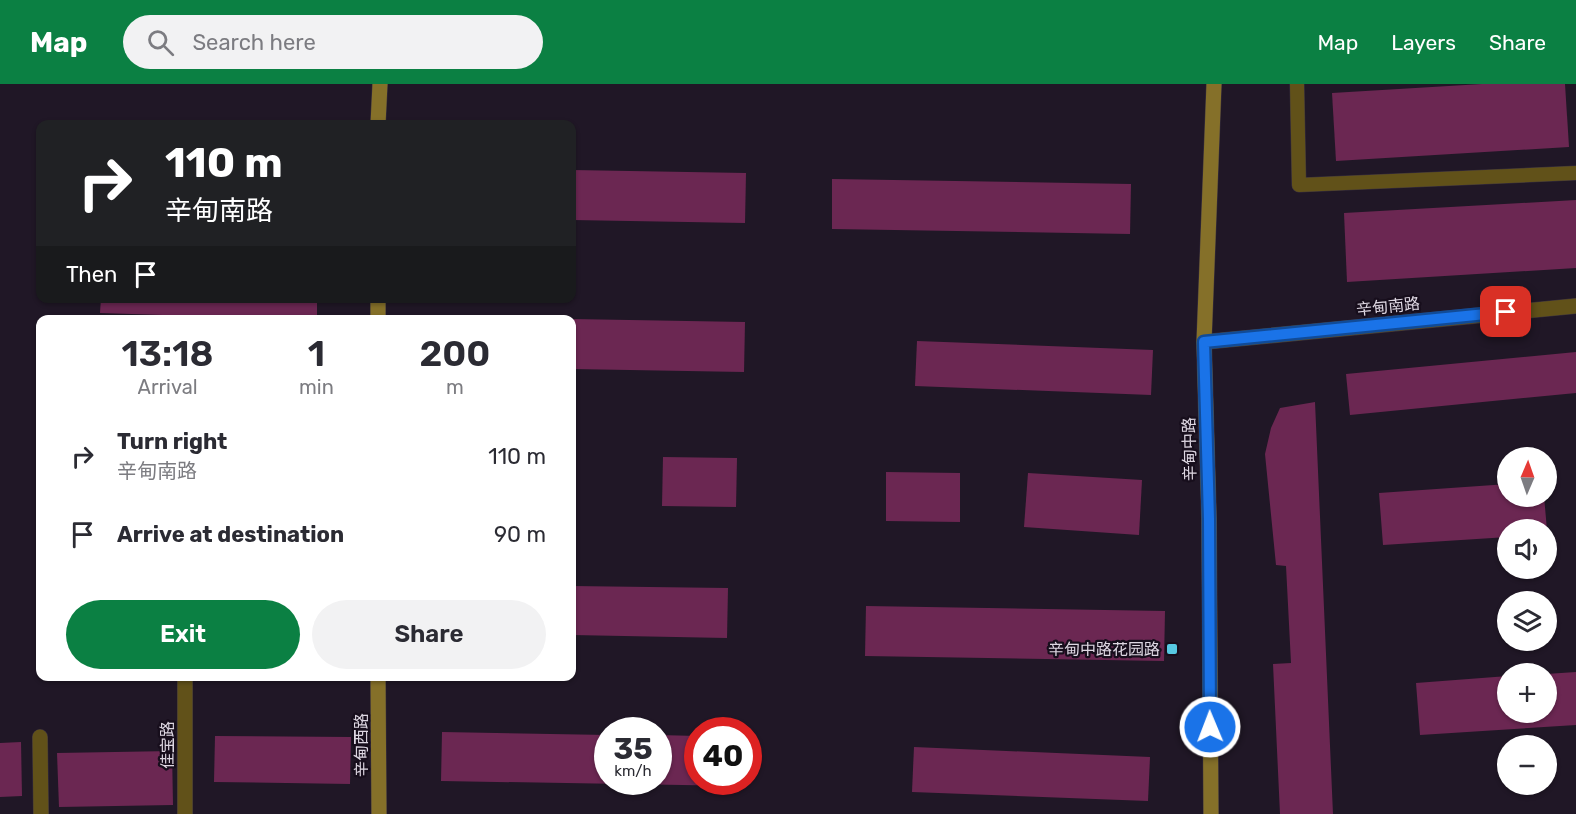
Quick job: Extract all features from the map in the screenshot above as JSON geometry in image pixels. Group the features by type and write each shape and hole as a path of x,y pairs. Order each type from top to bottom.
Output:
{"street":[{"path":"378,120 380,84"},
{"name":"辛甸中路","path":"1211,814 1209,519 1204,342 1214,84"},
{"name":"辛甸南路","path":"1204,342 1576,306"},
{"name":"佳宝路","path":"185,681 185,814"},
{"name":"辛甸西路","path":"378,681 379,814"},
{"path":"40,737 42,814"}],"lane":[{"path":"1297,84 1299,186 1576,173"}],"building":[{"path":"1482,84 1565,84 1569,147 1336,161 1332,93"},
{"path":"576,170 746,173 745,223 576,220"},
{"path":"832,179 1131,184 1130,234 832,229"},
{"path":"1576,200 1576,268 1347,282 1344,213"},
{"path":"101,303 317,303 317,315 100,313"},
{"path":"576,319 745,322 744,372 576,369"},
{"path":"917,341 1153,350 1151,395 915,386"},
{"path":"1576,352 1576,393 1350,415 1346,374"},
{"path":"1315,402 1333,814 1280,814 1273,664 1291,663 1286,566 1276,565 1265,454 1271,428 1280,408"},
{"path":"663,457 737,458 736,507 662,506"},
{"path":"886,472 960,473 960,522 886,521"},
{"path":"1028,473 1142,480 1139,535 1024,527"},
{"path":"1497,485 1497,507 1545,507 1546,519 1497,519 1497,538 1383,545 1379,493"},
{"path":"576,586 728,588 727,638 576,635"},
{"path":"866,606 1165,611 1164,661 865,656"},
{"path":"1576,672 1576,725 1420,735 1416,683 1497,677 1497,723 1557,723 1557,673"},
{"path":"442,732 594,735 594,784 441,781"},
{"path":"672,735 684,736 684,785 672,785"},
{"path":"215,736 351,737 350,784 214,782"},
{"path":"21,742 22,796 0,797 0,743"},
{"path":"914,747 1150,757 1148,801 912,792"},
{"path":"172,751 173,805 59,807 57,753"}],"place":[{"name":"辛甸中路花园路","path":"1172,649"}],"route":[{"path":"1210,727 1209,519 1204,342 1506,312"}]}
